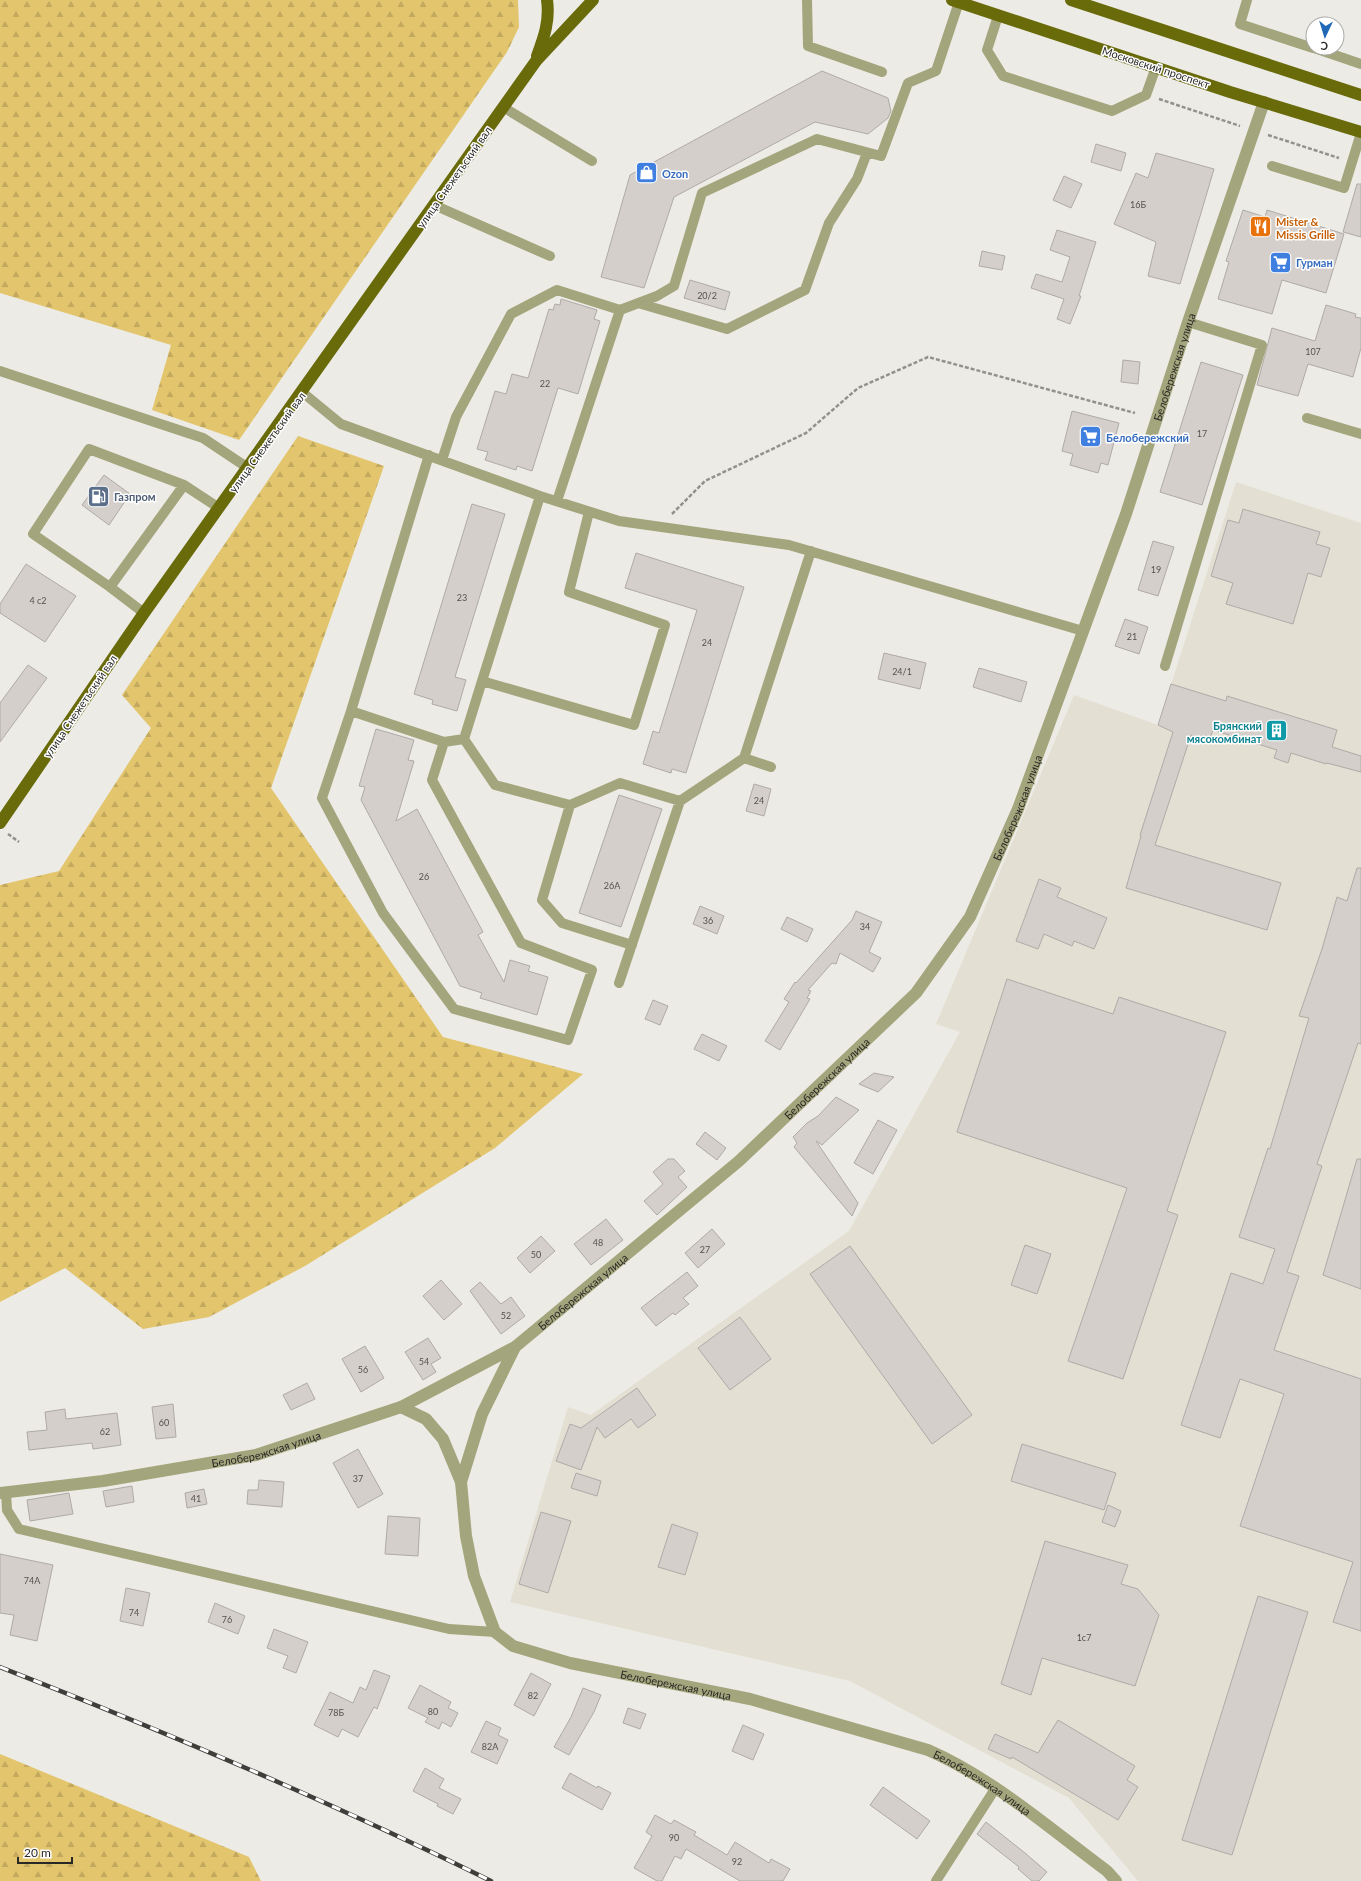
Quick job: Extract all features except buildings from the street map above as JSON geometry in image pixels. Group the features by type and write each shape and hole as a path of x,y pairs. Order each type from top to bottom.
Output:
{"main road":[{"name":"улица Снежетьский вал","path":"536,61 547,28 549,12 547,0"},
{"name":"улица Снежетьский вал","path":"0,823 144,614 536,61 593,0"},
{"path":"1070,0 1361,95"},
{"name":"Московский проспект","path":"955,1 1264,102 1361,132"}],"street":[{"name":"Белобережская улица","path":"3,1492 103,1481 256,1455 401,1407 515,1347 739,1161 916,993 970,917 1018,809 1126,514 1188,322 1264,102"},
{"name":"Белобережская улица","path":"515,1347 482,1414 461,1482 466,1536 474,1576 495,1632 513,1646 570,1663 750,1699 928,1750 953,1761 995,1789 1107,1871 1116,1881"},
{"path":"401,1407 426,1419 443,1438 461,1482"}],"lane":[{"path":"807,0 808,46 882,72"},
{"path":"1247,0 1240,24 1305,45"},
{"path":"442,460 456,417 511,314 557,290 620,310 657,296 674,286 702,193 817,139 878,156 883,153 908,83 936,71 955,1"},
{"path":"998,16 987,50 1004,76 1112,111 1146,95 1156,67"},
{"path":"1337,56 1361,64"},
{"path":"503,108 592,161"},
{"path":"1272,166 1344,188 1361,132"},
{"path":"638,303 727,329 805,290 829,223 858,179 867,153"},
{"path":"434,205 550,256"},
{"path":"557,501 620,310"},
{"path":"1165,666 1262,345 1188,322"},
{"path":"0,371 203,438 248,468"},
{"path":"302,392 341,424 540,496 589,512 619,521 789,545 1083,631"},
{"path":"1307,418 1361,434"},
{"path":"144,614 110,587 33,534 89,449 184,485 219,508"},
{"path":"429,455 351,712 322,798 383,913 454,1009 568,1040 592,970 521,943 432,780 444,742"},
{"path":"110,587 184,485"},
{"path":"464,739 540,496"},
{"path":"482,681 634,725 665,625 569,592 589,512"},
{"path":"619,983 680,801 744,758 811,551"},
{"path":"351,712 444,742 464,739"},
{"path":"464,739 495,786 570,805 620,782 680,801"},
{"path":"744,758 771,767"},
{"path":"570,805 542,900 562,924 632,945"},
{"path":"3,1492 7,1510 19,1529 449,1629 495,1632"},
{"path":"936,1881 995,1789"}],"path":[{"path":"659,527 705,481 806,433 858,388 928,357 1135,414"}],"shaded area":[{"path":"1236,482 1361,523 1361,1881 1138,1881 1069,1798 850,1681 510,1602 568,1407 591,1415 849,1231 960,1032 936,1024 1074,695 1158,725"}],"green space":[{"path":"0,0 518,0 519,27 507,52 239,440 152,410 171,345 0,293"},
{"path":"298,436 384,466 271,788 443,1037 583,1074 495,1148 305,1266 209,1317 143,1329 65,1268 0,1302 0,885 59,871 151,728 122,695"},
{"path":"0,1754 249,1857 261,1881 0,1881"}],"railway":[{"path":"0,1667 186,1742 248,1769 370,1823 491,1881"}],"place":[{"name":"Ozon","path":"647,173"},
{"name":"Mister & Missis Grille","path":"1261,227"},
{"name":"Гурман","path":"1281,262"},
{"name":"Белобережский","path":"1091,437"},
{"name":"Газпром","path":"99,496"},
{"name":"Брянский мясокомбинат","path":"1277,731"}]}
